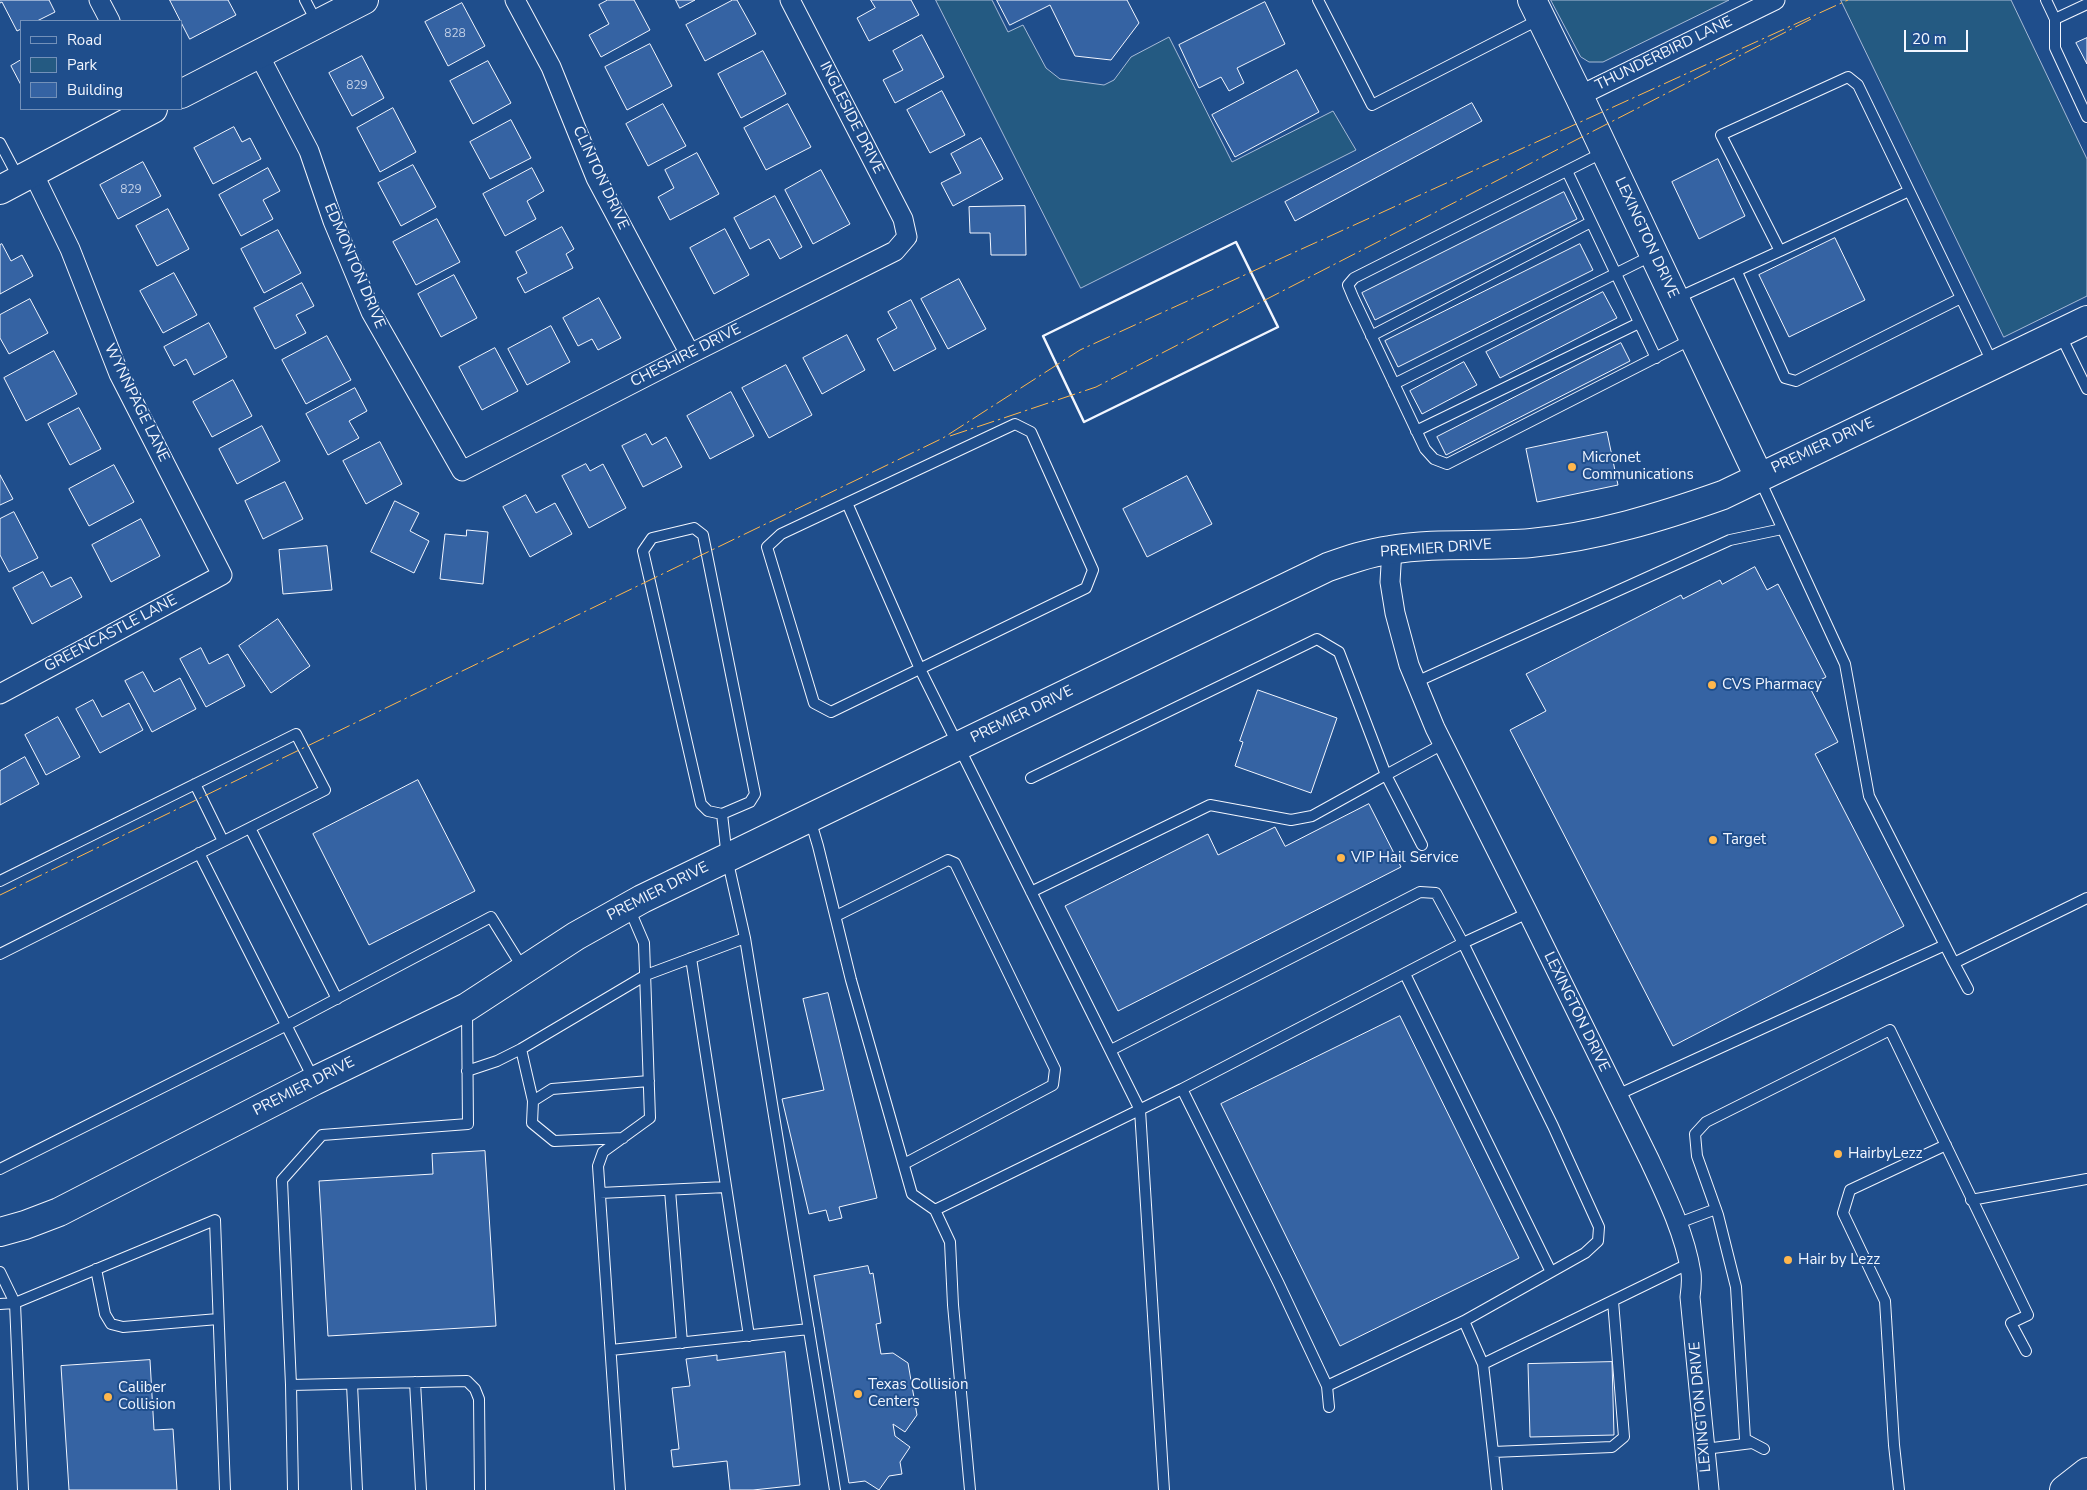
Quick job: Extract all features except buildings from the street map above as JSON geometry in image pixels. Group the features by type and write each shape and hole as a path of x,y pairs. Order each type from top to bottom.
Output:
{"street":[{"path":"99,0 109,20"},
{"path":"182,94 364,0"},
{"name":"CLINTON DRIVE","path":"515,0 550,67 596,178 690,354"},
{"name":"INGLESIDE DRIVE","path":"790,0 903,219 907,237"},
{"name":"THUNDERBIRD LANE","path":"1579,96 1775,0"},
{"name":"LEXINGTON DRIVE","path":"1536,9 1759,477"},
{"name":"EDMONTON DRIVE","path":"259,55 309,151 333,221 371,312 462,471"},
{"path":"18,181 151,110"},
{"name":"WYNNPAGE LANE","path":"18,181 70,249 119,374 222,574"},
{"name":"CHESHIRE DRIVE","path":"462,471 895,251 907,237"},
{"name":"PREMIER DRIVE","path":"0,1232 59,1212 314,1081 467,1007 576,936 628,906 1312,575 1364,555 1392,549 1531,542 1579,536 1681,509 1722,495 2087,320"},
{"name":"LEXINGTON DRIVE","path":"1392,549 1390,582 1395,613 1409,665 1416,682 1443,744 1664,1191 1676,1224 1691,1274 1690,1297 1709,1490"},
{"name":"GREENCASTLE LANE","path":"2,687 222,574"},
{"path":"2064,1490 2087,1472"}],"lane":[{"path":"305,0 318,24"},
{"path":"1318,0 1372,105 1536,9"},
{"path":"2046,0 2055,19 2055,48 2087,117"},
{"path":"2055,19 2087,4"},
{"path":"1780,251 1721,135 1848,77 1858,85 1993,365"},
{"path":"0,142 18,181"},
{"path":"1605,152 1354,278 1348,285 1424,449 1434,459 1447,464 1693,338"},
{"path":"1567,171 1656,358"},
{"path":"1675,299 1909,191"},
{"path":"1371,336 1591,222"},
{"path":"1394,384 1654,254"},
{"path":"1737,272 1785,378 1796,381 1961,298"},
{"path":"1416,431 1639,323"},
{"path":"2060,333 2087,389"},
{"path":"1015,424 1031,432 1093,570 1086,588 920,669 831,712 814,703 767,547 781,534 1015,424"},
{"path":"1759,477 1845,664 1869,796 1968,989"},
{"path":"847,503 920,669 1140,1110 1164,1490"},
{"path":"694,528 702,535 755,794 750,802 722,814 708,811 701,804 643,551 652,538 694,528"},
{"path":"1416,682 1730,540 1782,529"},
{"path":"1031,778 1317,639 1339,652 1386,775 1422,845"},
{"path":"0,881 296,734 325,790 0,954"},
{"path":"1031,892 1210,805 1291,820 1312,816 1443,744"},
{"path":"195,784 223,841"},
{"path":"722,814 727,858 745,938 835,1490"},
{"path":"809,818 818,846 851,980 912,1194 934,1210 950,1242 952,1305 970,1490"},
{"path":"250,828 337,999"},
{"path":"199,854 314,1081"},
{"path":"836,916 948,860 955,864 1056,1069 1053,1085 904,1164"},
{"path":"1111,1050 1420,892 1436,894 1463,943 1553,1126 1599,1227 1598,1241 1585,1253 1464,1321 1327,1386"},
{"path":"1954,963 2087,898"},
{"path":"620,1490 598,1166 603,1152 625,1138 650,1118 644,943 628,906"},
{"path":"934,1210 1182,1089 1463,943 1528,913"},
{"path":"0,1169 286,1026 491,917 524,970"},
{"path":"467,1071 497,1061 521,1049 646,975 745,938"},
{"path":"1617,1095 1945,945"},
{"path":"691,958 749,1336"},
{"path":"1405,974 1551,1272"},
{"path":"293,1490 291,1385 282,1180 322,1135 468,1124 467,1007"},
{"path":"1764,1449 1745,1439 1736,1287 1716,1209 1697,1156 1695,1134 1706,1122 1890,1030 2028,1315 2012,1323 2026,1351"},
{"path":"521,1049 533,1101 532,1123 554,1141 625,1138"},
{"path":"533,1101 552,1089 649,1081"},
{"path":"1182,1089 1278,1282 1327,1386 1329,1408"},
{"path":"1899,1490 1894,1445 1886,1301 1843,1214 1850,1190 1946,1144"},
{"path":"1971,1200 2087,1179"},
{"path":"600,1192 726,1187"},
{"path":"670,1190 682,1343"},
{"path":"1676,1224 1716,1209"},
{"path":"0,1304 15,1303 215,1220 225,1490"},
{"path":"1483,1364 1688,1264"},
{"path":"96,1269 105,1314 111,1324 123,1327 218,1319"},
{"path":"0,1272 15,1303 23,1490"},
{"path":"1493,1452 1612,1447 1624,1436 1614,1301"},
{"path":"1464,1321 1483,1364 1497,1490"},
{"path":"611,1350 810,1329"},
{"path":"291,1385 467,1381 475,1389 479,1399 480,1490"},
{"path":"416,1382 421,1490"},
{"path":"352,1384 357,1490"},
{"path":"1705,1449 1752,1443"}],"green space":[{"path":"936,0 992,0 1008,32 1023,25 1046,68 1060,79 1104,85 1114,80 1131,57 1169,37 1232,162 1333,111 1356,150 1081,288"},
{"path":"1551,0 1729,0 1603,62 1589,62 1581,57"},
{"path":"1841,0 2011,0 2087,159 2087,296 2004,337"}],"wall":[{"path":"1236,242 1278,327 1084,422 1043,336 1236,242"}],"power":[{"path":"0,895 943,438 1080,350 1848,0"},
{"path":"950,436 1096,387 1811,19"}],"place":[{"name":"Micronet Communications","path":"1572,467"},
{"name":"CVS Pharmacy","path":"1712,685"},
{"name":"Target","path":"1713,840"},
{"name":"VIP Hail Service","path":"1341,858"},
{"name":"HairbyLezz","path":"1838,1154"},
{"name":"Hair by Lezz","path":"1788,1260"},
{"name":"Texas Collision Centers","path":"858,1394"},
{"name":"Caliber Collision","path":"108,1397"}]}
